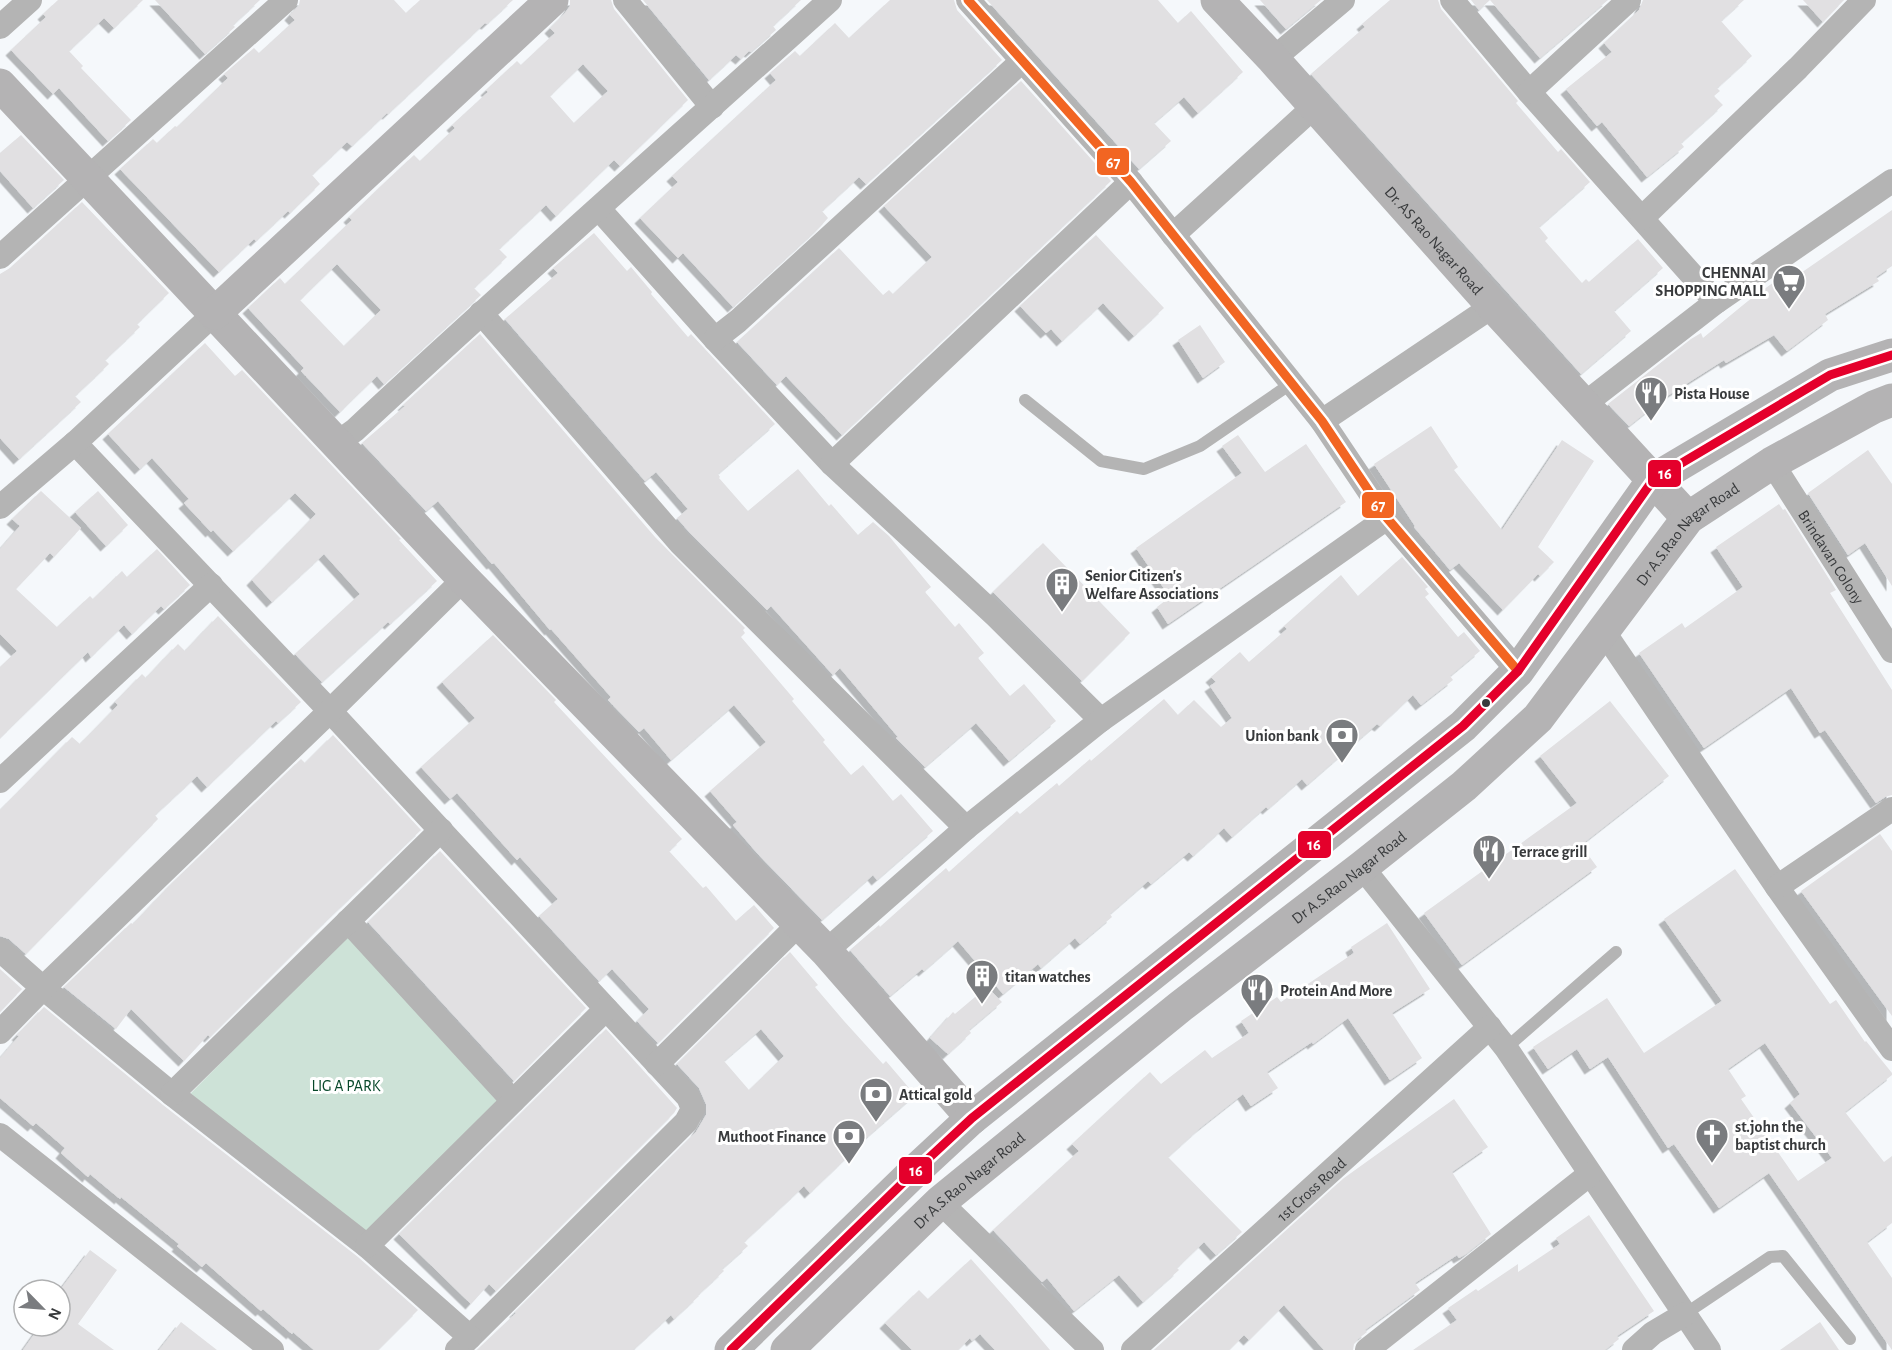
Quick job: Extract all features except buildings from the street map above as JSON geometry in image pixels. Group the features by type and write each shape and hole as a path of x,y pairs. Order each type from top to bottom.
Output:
{"main road":[{"path":"215,313 552,0"},
{"name":"Dr. AS Rao Nagar Road","path":"1217,0 1273,59 1493,306 1688,519"},
{"path":"0,85 464,579 826,951 972,1118"},
{"path":"731,1350 915,1170 972,1118 1463,726 1518,671 1653,480 1830,375 1892,355"},
{"name":"Dr A.S.Rao Nagar Road","path":"787,1350 940,1202 1181,1006 1464,786 1538,718 1688,519 1772,462 1874,407 1892,400"},
{"path":"1155,971 1181,1006"}],"street":[{"path":"0,27 30,0"},
{"path":"0,256 286,0"},
{"path":"625,0 712,107"},
{"path":"337,443 355,430 481,313 830,0"},
{"path":"968,0 1131,182 1322,421 1387,518 1518,671"},
{"path":"1273,59 1343,0"},
{"path":"1452,0 1529,92 1716,302"},
{"path":"1529,92 1629,0"},
{"path":"1642,218 1864,0"},
{"path":"715,339 738,321 1022,61"},
{"path":"1173,235 1315,106"},
{"path":"1583,405 1716,302 1892,181"},
{"path":"832,464 1131,182"},
{"path":"599,209 715,339 832,464 996,616 1101,720"},
{"path":"1322,421 1493,306"},
{"path":"0,507 75,443 215,313"},
{"path":"481,313 680,543 966,828"},
{"path":"0,950 42,988 172,1094 367,1246 463,1343 686,1122 693,1109 688,1097 441,830 75,443"},
{"name":"Brindavan Colony","path":"1772,462 1892,651"},
{"path":"826,951 966,828 1101,720 1387,518"},
{"path":"0,1032 42,988 464,579"},
{"path":"0,781 210,585"},
{"path":"1604,632 1777,887 1892,1049"},
{"path":"1777,887 1892,809"},
{"path":"172,1094 441,830"},
{"path":"1362,867 1506,1048 1709,1350"},
{"path":"348,921 513,1101"},
{"path":"657,1064 799,924"},
{"path":"367,1246 606,1009"},
{"name":"1st Cross Road","path":"1132,1350 1490,1027"},
{"path":"0,1135 272,1350"},
{"path":"1367,1350 1590,1174"},
{"path":"940,1202 1092,1350"},
{"path":"1634,1350 1653,1333 1685,1314"}],"lane":[{"path":"1025,400 1101,461 1144,469 1200,446 1292,384"},
{"path":"1506,1048 1616,952"},
{"path":"1685,1314 1770,1257 1783,1256 1850,1339"}],"green space":[{"name":"LIG A PARK","path":"348,934 501,1101 367,1232 189,1095"}],"transit line":[{"name":"67","path":"968,0 1131,182 1322,421 1387,518 1518,671"},
{"name":"16","path":"731,1350 972,1118 1463,726 1518,671 1653,480 1830,375 1892,355"}],"place":[{"name":"CHENNAI SHOPPING MALL","path":"1789,310"},
{"name":"Pista House","path":"1651,422"},
{"name":"Senior Citizen's Welfare Associations","path":"1062,613"},
{"name":"Union bank","path":"1342,764"},
{"name":"Terrace grill","path":"1489,880"},
{"name":"titan watches","path":"982,1005"},
{"name":"Protein And More","path":"1257,1019"},
{"name":"Attical gold","path":"876,1123"},
{"name":"st.john the baptist church","path":"1712,1164"},
{"name":"Muthoot Finance","path":"849,1165"}]}
